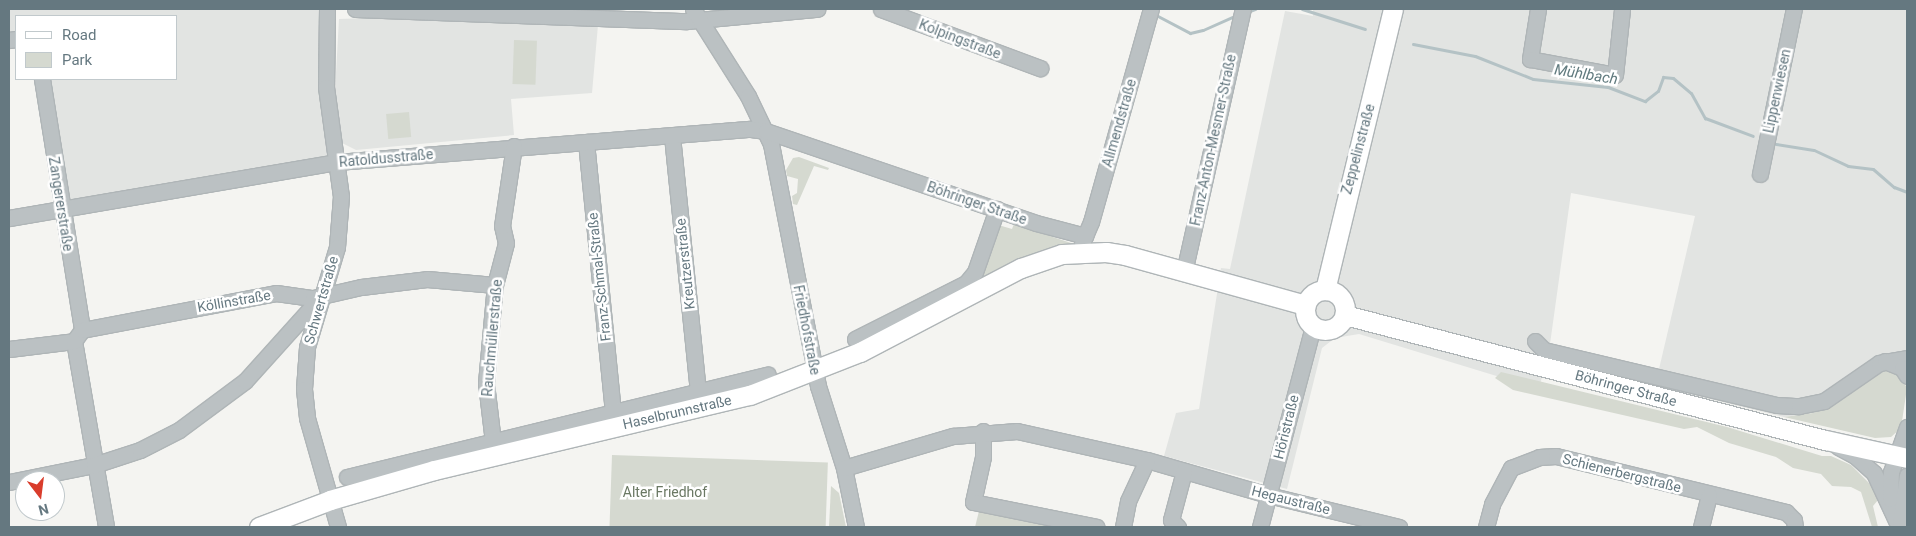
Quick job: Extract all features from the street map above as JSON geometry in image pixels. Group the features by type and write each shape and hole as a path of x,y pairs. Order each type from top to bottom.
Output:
{"main road":[{"name":"Zeppelinstraße","path":"1325,290 1393,9"},
{"name":"Böhringer Straße","path":"1082,244 1305,304"},
{"name":"Haselbrunnstraße","path":"259,527 330,500 434,470 750,395 815,371 917,324 1021,268 1082,244"},
{"path":"1325,290 1341,297 1345,315 1333,329 1314,327 1306,317 1305,304 1312,294 1325,290"},
{"name":"Böhringer Straße","path":"1345,315 1826,440 1902,457"}],"street":[{"name":"Schwertstraße","path":"327,9 326,87 341,196 338,235 332,268 321,296 307,346 304,390 307,418 338,527"},
{"path":"355,9 696,14 817,9"},
{"name":"Kolpingstraße","path":"881,9 1040,68"},
{"path":"1538,9 1530,60 1615,75 1622,9"},
{"name":"Lippenwiesen","path":"1760,174 1794,9"},
{"name":"Allmendstraße","path":"1082,244 1150,13"},
{"path":"696,14 766,131"},
{"name":"Franz-Anton-Mesmer-Straße","path":"1184,272 1242,16"},
{"name":"Zangererstraße","path":"42,80 62,209 94,465 106,527"},
{"name":"Ratoldusstraße","path":"9,218 337,162 514,146 751,130 766,131"},
{"name":"Böhringer Straße","path":"766,131 997,209 1082,244"},
{"name":"Friedhofstraße","path":"766,131 777,170 815,371 844,468 856,527"},
{"name":"Kreutzerstraße","path":"672,136 698,392"},
{"name":"Franz-Schmal-Straße","path":"586,142 614,413"},
{"name":"Rauchmüllerstraße","path":"493,442 486,383 495,285 506,243 502,226 514,146"},
{"path":"855,339 966,283 975,272 997,209"},
{"name":"Köllinstraße","path":"9,349 276,293 305,298 361,287 427,279 495,285"},
{"path":"9,482 94,465 160,441 218,404 257,368 321,296"},
{"name":"Höristraße","path":"1260,527 1314,327"},
{"name":"Böhringer Straße","path":"1535,341 1544,350 1777,405 1799,406 1824,401 1884,361"},
{"path":"1884,361 1907,358"},
{"path":"1884,361 1902,368 1907,376"},
{"name":"Haselbrunnstraße","path":"347,477 768,374"},
{"path":"1890,503 1891,472 1902,457 1907,427"},
{"path":"983,431 984,457 973,502 1097,527"},
{"name":"Hegaustraße","path":"844,468 953,436 983,431 1017,431 1147,460 1268,495 1399,527"},
{"path":"1826,440 1854,456 1874,474 1890,503 1900,527"},
{"name":"Schienerbergstraße","path":"1486,527 1504,478 1511,468 1539,457 1556,456 1709,495 1786,512 1794,524"},
{"path":"1123,527 1128,501 1147,460"},
{"path":"1178,527 1171,520 1184,471"},
{"path":"1900,527 1907,474"},
{"path":"1701,527 1709,495"}],"shaded area":[{"path":"9,9 324,9 330,155 63,206 45,80 178,80 178,15 15,15 15,36 9,36"},
{"path":"1313,9 1907,9 1907,374 1864,378 1837,403 1813,413 1784,417 1655,386 1695,216 1571,193 1550,344 1539,389 1359,334 1335,338 1322,348 1287,489 1164,456 1176,413 1199,409 1221,268 1230,269 1285,11 1313,16"},
{"path":"370,18 598,25 592,93 511,99 514,135 356,150 342,143 335,91 339,19"}],"green space":[{"path":"514,40 537,41 535,85 512,84"},
{"path":"409,112 411,137 388,139 386,114"},
{"path":"799,157 829,168 828,170 814,166 797,205 793,204 792,196 797,193 798,179 787,176 786,170 793,158"},
{"path":"995,224 1012,229 1014,224 1074,244 1049,249 975,286"},
{"path":"1884,369 1898,372 1907,388 1901,428 1891,437 1875,438 1784,417 1813,413 1837,403 1864,378"},
{"path":"1501,372 1727,427 1822,456 1831,456 1851,465 1875,489 1878,500 1873,506 1878,527 1872,527 1861,492 1851,487 1832,486 1821,474 1793,468 1776,457 1729,443 1697,427 1684,429 1513,390 1495,378"},
{"name":"Alter Friedhof","path":"612,455 828,463 826,527 609,527"},
{"path":"831,486 839,493 846,527 829,527"},
{"path":"979,511 1002,516 1053,527 975,527"}],"waterway":[{"name":"Mühlbach","path":"1247,12 1255,9"},
{"name":"Mühlbach","path":"1302,9 1365,29"},
{"name":"Mühlbach","path":"1154,14 1190,33 1203,30 1236,15"},
{"name":"Mühlbach","path":"1413,44 1475,56 1533,79 1608,87 1645,101 1658,91 1663,77 1673,78 1691,93 1705,118 1753,136"},
{"name":"Mühlbach","path":"1776,144 1814,150 1848,166 1873,169 1894,187 1907,192"}]}
